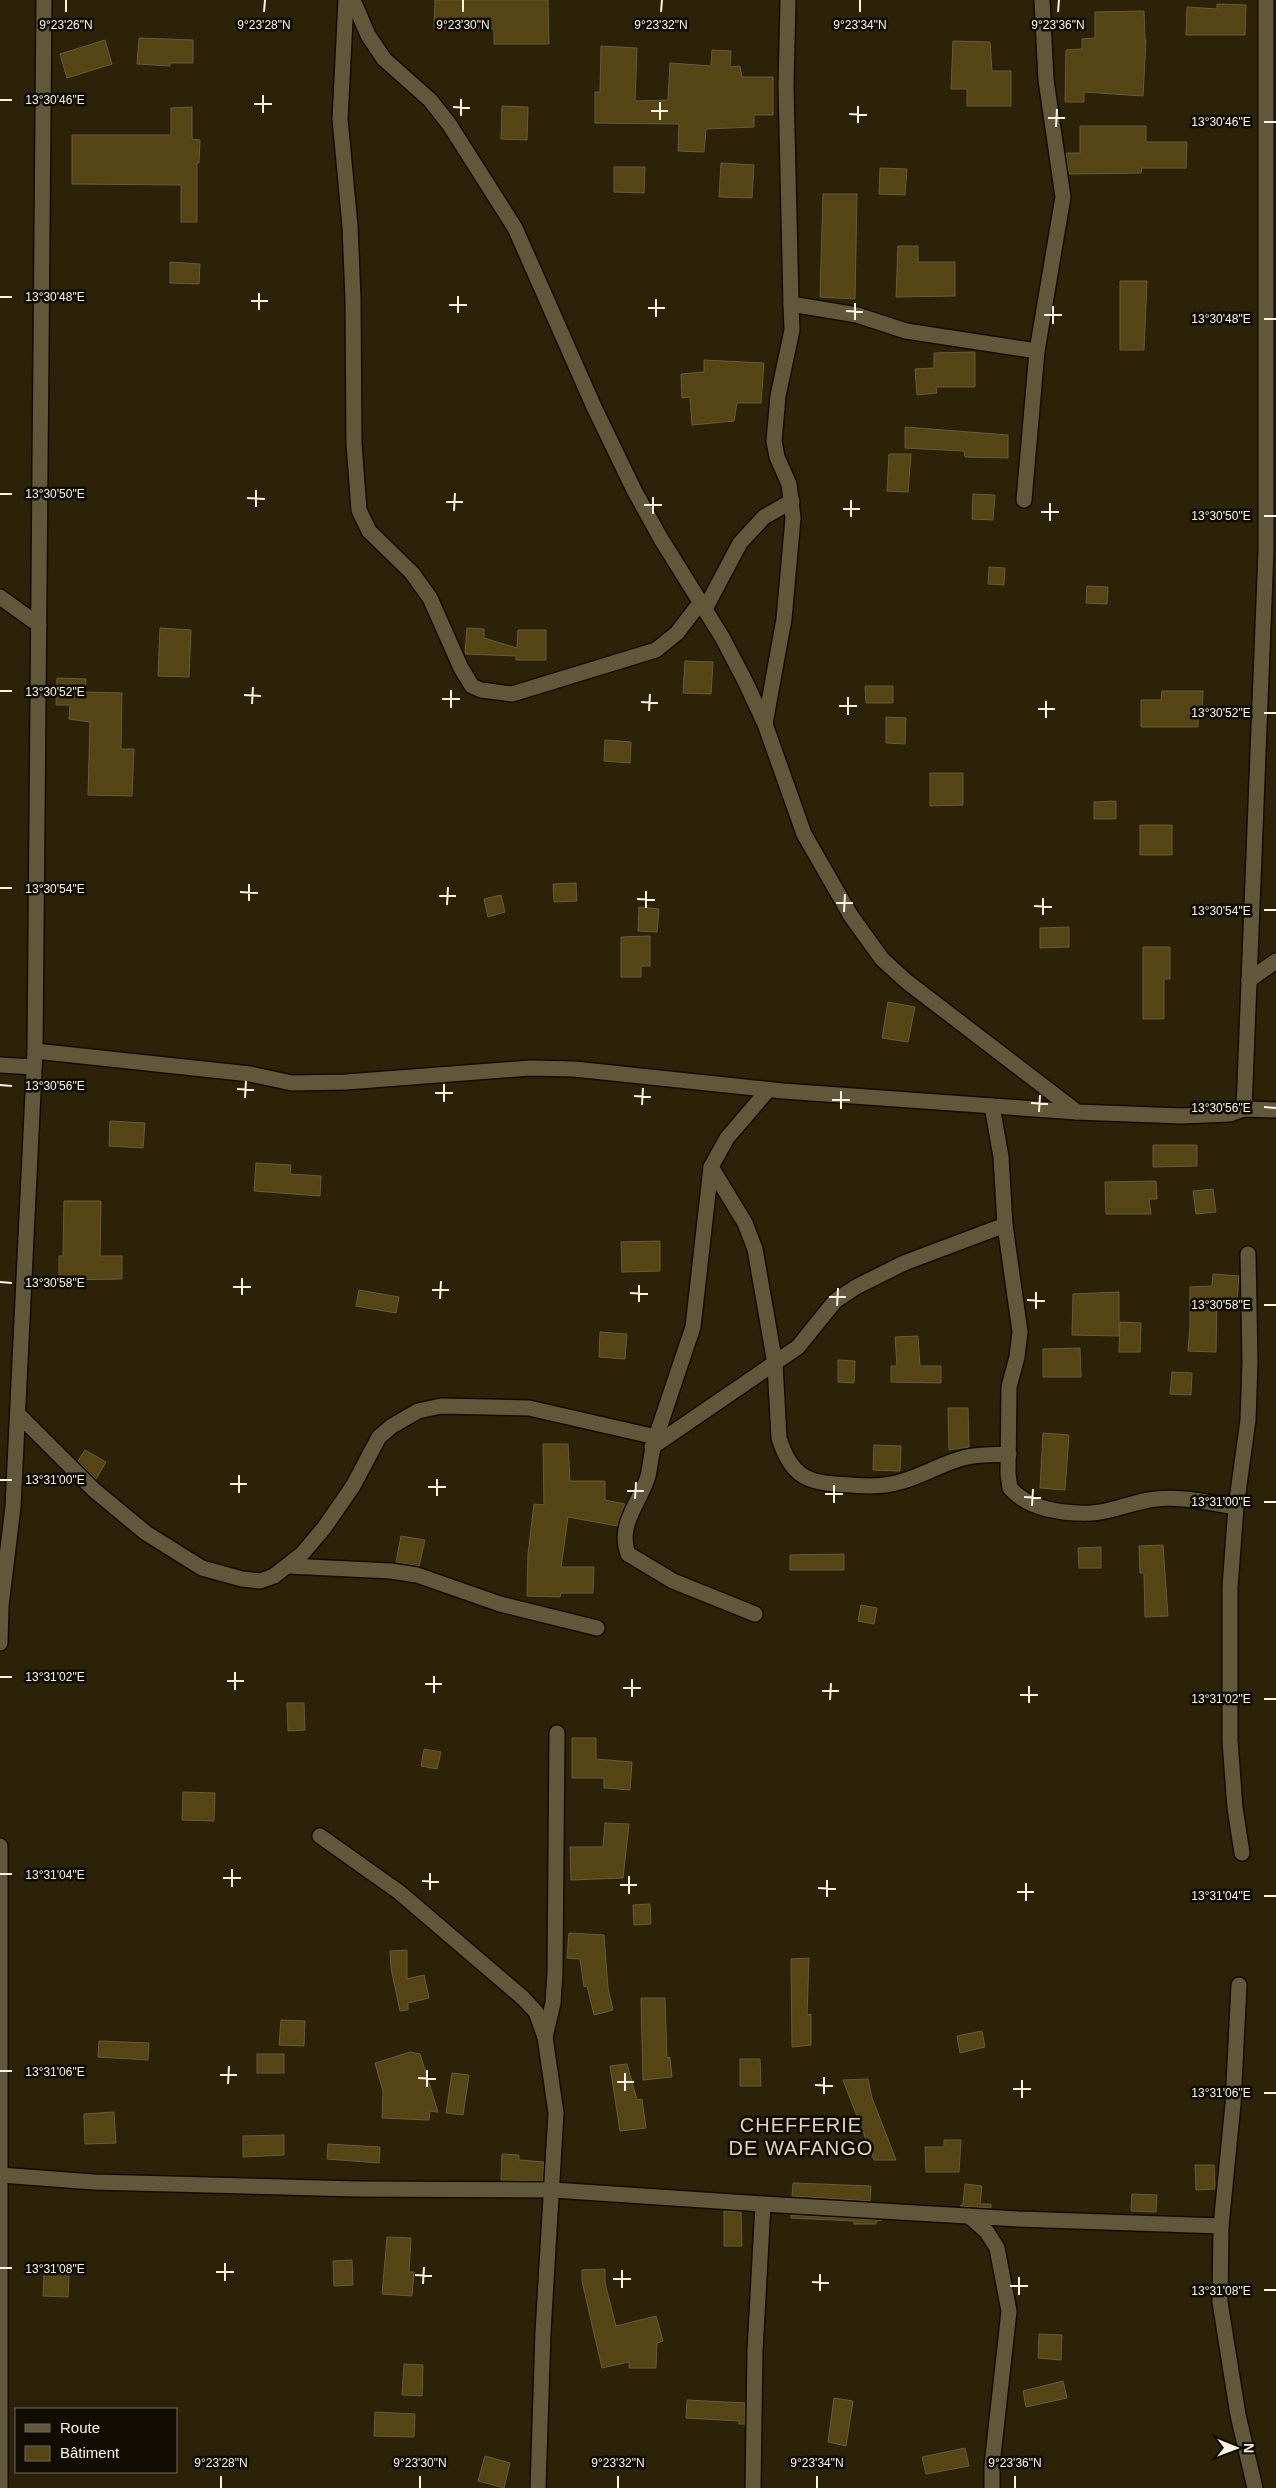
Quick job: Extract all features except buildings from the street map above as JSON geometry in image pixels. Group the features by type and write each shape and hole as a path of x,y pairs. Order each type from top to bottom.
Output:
{"street":[{"path":"0,1643 1,1606 13,1507 35,1051 44,0"},
{"path":"346,0 340,119 350,226 353,298 354,444 359,510 369,530 412,573 430,598 461,668 472,686 481,690 512,694 656,650 677,633 702,606 740,543 753,528 764,517 792,501"},
{"path":"353,0 368,36 384,59 430,100 444,118 515,228 594,407 634,490 727,646 765,724 804,834 851,916 882,959 906,981 1077,1112"},
{"path":"765,724 784,619 793,518 789,484 777,458 774,441 779,387 792,330 786,86 788,0"},
{"path":"1024,500 1037,350 1063,197 1046,80 1042,0"},
{"path":"1244,1109 1266,550 1271,298 1266,0"},
{"path":"791,304 857,315 906,331 1037,350"},
{"path":"0,598 38,625"},
{"path":"1250,980 1276,961"},
{"path":"35,1051 250,1074 292,1084 346,1082 530,1068 574,1068 768,1090 1077,1112 1214,1116 1230,1114 1244,1109 1276,1110"},
{"path":"0,1065 34,1067"},
{"path":"755,1614 672,1581 628,1554 624,1538 625,1527 647,1478 654,1442 693,1327 711,1168 727,1138 768,1090"},
{"path":"992,1106 1001,1157 1005,1225 1020,1332 1017,1357 1009,1387 1008,1454 1010,1488 1024,1501 1038,1507 1093,1513 1157,1499 1180,1499 1236,1507"},
{"path":"711,1168 745,1223 755,1249 775,1364 780,1443 792,1465 811,1482 864,1486 895,1484 961,1458 1008,1454"},
{"path":"18,1414 94,1490 138,1527 202,1568 242,1579 260,1581 274,1576 288,1566 302,1554 324,1528 353,1486 379,1437 392,1426 425,1409 441,1406 530,1408 654,1442 775,1364 798,1347 835,1301 856,1287 904,1264 1005,1225"},
{"path":"1242,1853 1235,1808 1230,1741 1230,1587 1236,1507 1248,1420 1250,1362 1248,1254"},
{"path":"288,1566 391,1571 417,1575 500,1604 597,1628"},
{"path":"545,2037 553,2003 555,1973 557,1732"},
{"path":"320,1836 399,1892 523,1998 536,2012 545,2037 556,2113 553,2190 543,2332 538,2488"},
{"path":"0,1846 0,2488"},
{"path":"1239,1985 1233,2104 1221,2226 1220,2302 1238,2415 1255,2488"},
{"path":"0,2175 123,2182 356,2189 553,2190 969,2216 1221,2226"},
{"path":"753,2488 754,2351 763,2204"},
{"path":"969,2216 987,2232 997,2248 1009,2311 992,2465 992,2488"}],"district":[{"name":"CHEFFERIE DE WAFANGO","path":"801,2136"}]}
